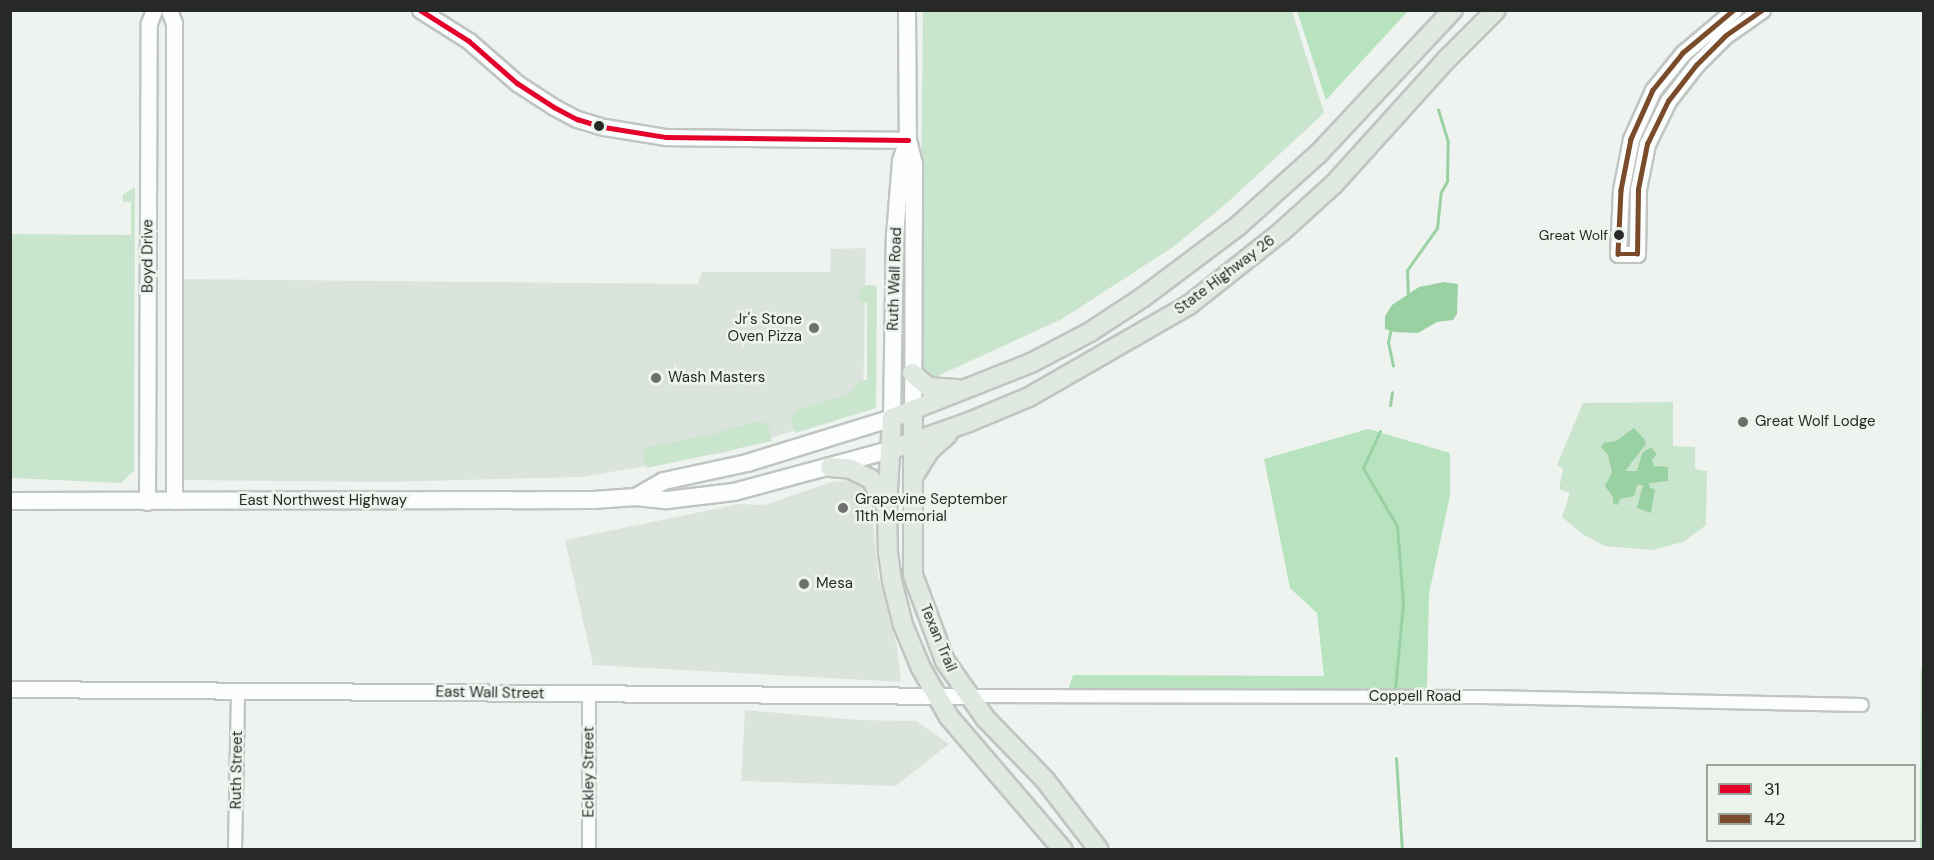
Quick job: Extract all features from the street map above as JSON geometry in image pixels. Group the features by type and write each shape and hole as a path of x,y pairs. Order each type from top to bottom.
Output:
{"main road":[{"name":"Ruth Wall Road","path":"907,10 908,140 914,164 912,410"},
{"name":"State Highway 26","path":"892,418 976,387 1031,363 1090,332 1142,298 1238,225 1319,153 1454,10"},
{"name":"State Highway 26","path":"890,450 969,422 1029,397 1136,338 1189,305 1334,184 1447,59 1496,10"},
{"name":"Ruth Wall Road","path":"892,418 896,236 901,162 908,140"},
{"path":"912,373 928,387 976,387"},
{"name":"Texan Trail","path":"912,410 913,575 945,661 985,718 1045,780 1099,849"},
{"name":"Texan Trail","path":"892,418 887,509 892,581 903,625 921,668 950,717 1017,792 1063,849"},
{"name":"East Northwest Highway","path":"636,497 664,481 747,463 892,418"},
{"path":"912,479 929,451 951,431 969,422"},
{"name":"East Northwest Highway","path":"10,501 593,500 636,497 667,500 734,492 890,450"},
{"path":"830,467 851,469 871,479 887,509"}],"street":[{"name":"Boyd Drive","path":"147,502 149,23 154,10"},
{"name":"Boyd Drive","path":"169,10 174,23 174,501"},
{"path":"420,10 469,41 517,83 554,107 577,119 604,128 666,137 908,140"},
{"path":"1734,10 1683,53 1653,90 1631,139 1620,190 1618,254 1637,254 1638,189 1647,144 1668,100 1696,64 1726,35 1762,10"},
{"path":"149,156 174,167"},
{"path":"149,179 174,167"},
{"name":"East Wall Street","path":"10,689 969,696"},
{"name":"Ruth Street","path":"236,849 238,690"},
{"name":"Eckley Street","path":"588,849 589,694"},
{"name":"Coppell Road","path":"969,696 1484,697 1862,705"}],"shaded area":[{"path":"1297,10 1408,11 1326,100"},
{"path":"923,11 1292,11 1324,113 1227,203 1173,247 1062,319 931,379 919,362"},
{"path":"135,187 134,471 121,483 11,478 11,234 131,235 131,202 123,202 123,195"},
{"path":"866,248 863,408 728,452 581,477 386,482 174,480 174,279 698,284 702,272 830,272 831,249"},
{"path":"1444,282 1458,284 1457,314 1453,320 1437,322 1418,333 1394,332 1385,329 1385,316 1392,305 1419,287"},
{"path":"866,285 877,286 876,408 795,433 791,420 797,409 848,395 859,381 867,380 867,303 859,299 860,291"},
{"path":"1673,402 1673,446 1695,447 1695,469 1707,471 1706,525 1683,542 1652,550 1605,546 1584,535 1562,517 1570,493 1559,489 1563,469 1557,465 1583,403"},
{"path":"757,421 768,424 772,441 647,468 644,461 644,451 649,447 713,434"},
{"path":"1634,428 1646,444 1625,471 1637,471 1642,453 1651,447 1657,454 1652,460 1654,466 1668,467 1668,481 1649,483 1650,488 1655,489 1651,513 1637,508 1643,485 1637,485 1634,496 1620,499 1618,505 1613,503 1613,497 1605,486 1612,472 1608,455 1601,447 1604,443 1616,441"},
{"path":"1368,429 1450,453 1450,495 1429,594 1427,691 1069,688 1073,675 1324,676 1317,613 1290,588 1264,459"},
{"path":"848,480 864,487 870,495 878,574 897,646 901,682 593,665 565,540 739,504 764,505 832,482"},
{"path":"1921,669 1923,669 1923,850 1920,849"},
{"path":"745,710 858,720 916,721 949,744 896,786 741,781"}],"waterway":[{"path":"1408,298 1407,270 1437,228 1441,192 1447,181 1448,142 1438,109"},
{"path":"1391,328 1388,342 1393,365"},
{"path":"1390,405 1392,392"},
{"path":"1380,431 1363,468 1397,526 1403,603 1395,688"},
{"path":"1396,758 1402,850"}],"transit line":[{"name":"31","path":"420,10 469,41 517,83 554,107 577,119 604,127 666,137 908,140"},
{"name":"42","path":"1734,10 1683,53 1653,90 1631,139 1621,190 1618,254 1637,254 1638,189 1647,144 1668,101 1696,65 1726,35 1762,10"}],"place":[{"name":"Great Wolf","path":"1619,235"},
{"name":"Jr's Stone Oven Pizza","path":"814,328"},
{"name":"Wash Masters","path":"656,378"},
{"name":"Great Wolf Lodge","path":"1743,422"},
{"name":"Grapevine September 11th Memorial","path":"843,508"},
{"name":"Mesa","path":"804,584"}]}
